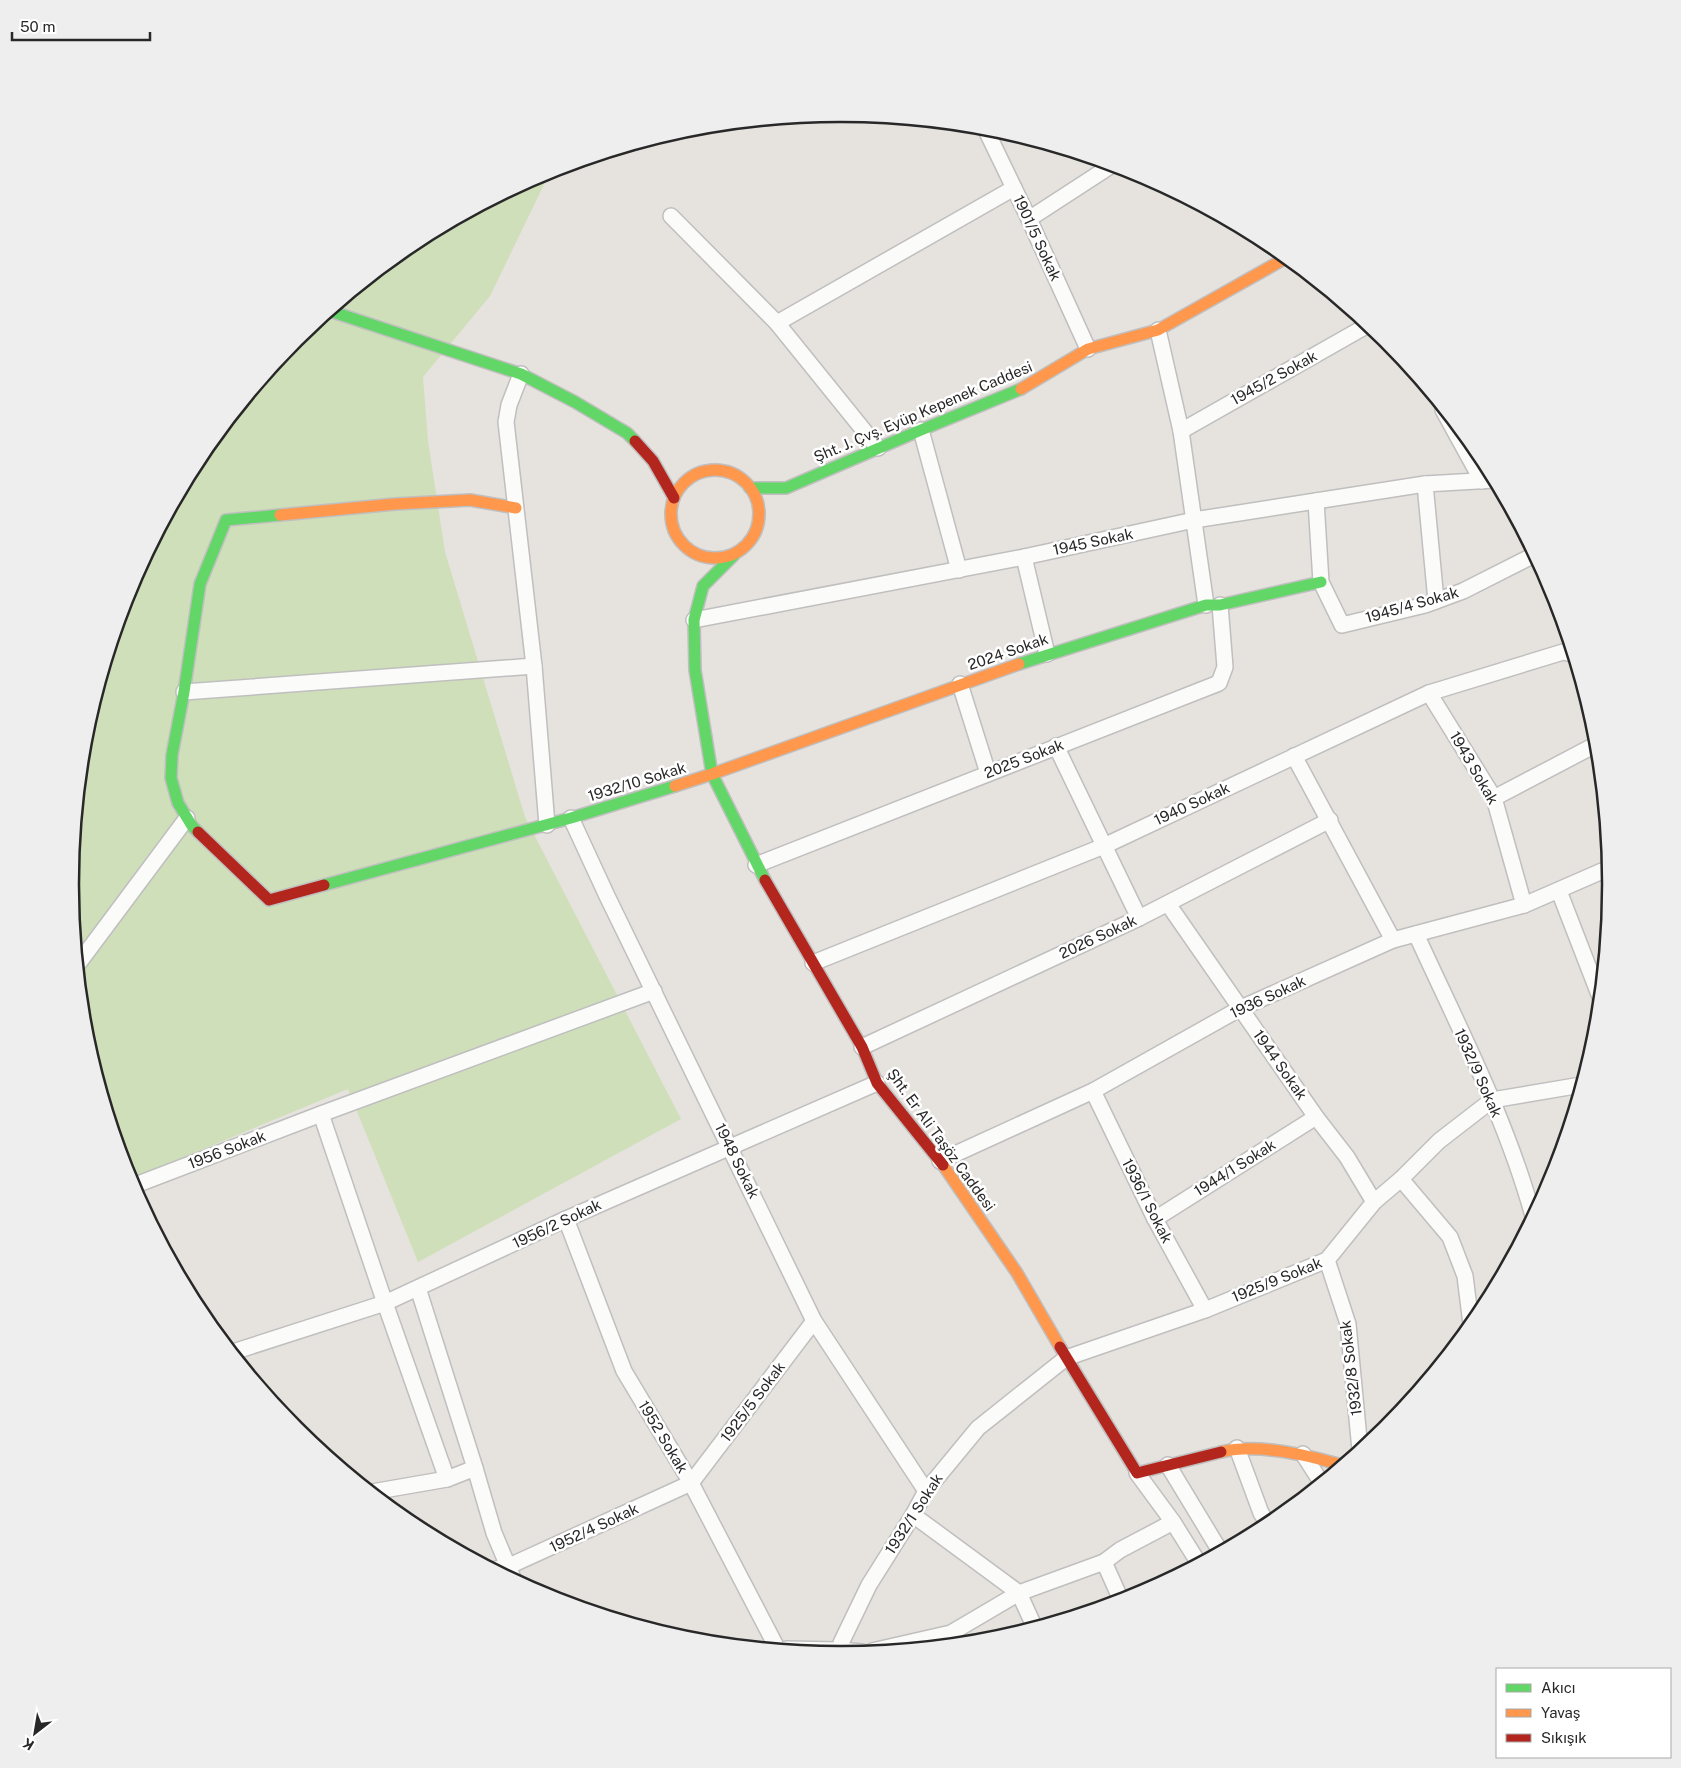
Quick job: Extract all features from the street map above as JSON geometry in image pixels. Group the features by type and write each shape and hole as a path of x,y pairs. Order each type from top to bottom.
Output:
{"street":[{"name":"1901/5 Sokak","path":"989,137 1088,349"},
{"path":"1029,219 1104,170"},
{"path":"777,323 1014,188"},
{"path":"671,216 777,323 878,448"},
{"name":"Şht. J. Çvş. Eyüp Kepenek Caddesi","path":"750,488 783,492 878,448 1027,387 1088,349 1158,330 1279,262"},
{"path":"336,313 521,374 575,402 627,434 654,460 680,474 715,470 728,472 740,478 750,488 760,513 758,526"},
{"name":"1945/2 Sokak","path":"1180,431 1362,329"},
{"name":"2025 Sokak","path":"756,865 1219,683 1225,667 1194,520 1180,431 1158,330"},
{"path":"521,374 509,405 506,422 534,666 547,825"},
{"path":"921,430 959,570"},
{"path":"654,460 674,498"},
{"path":"680,474 671,510 671,522 675,534 691,552 702,556 734,554"},
{"name":"1945 Sokak","path":"694,620 1024,558 1194,520 1425,484 1486,481"},
{"path":"1425,484 1436,601"},
{"path":"82,958 186,818 174,790 171,767 200,584 226,520 395,504 461,500 516,508"},
{"path":"1316,501 1321,582"},
{"path":"691,552 700,577 743,549 752,539 758,526 769,511"},
{"path":"1024,558 1047,654"},
{"name":"1945/4 Sokak","path":"1321,582 1342,625 1436,601 1463,591 1529,558"},
{"name":"Şht. Er Ali Taşöz Caddesi","path":"700,577 694,620 696,670 712,774 756,865 862,1047 877,1083 940,1161 1017,1273 1066,1358 1137,1473"},
{"name":"2024 Sokak","path":"712,774 1047,654 1213,605 1321,582"},
{"name":"1940 Sokak","path":"813,963 1104,846 1429,693 1566,653"},
{"path":"184,692 534,666"},
{"path":"960,684 988,773"},
{"name":"1943 Sokak","path":"1429,693 1494,798 1524,905"},
{"path":"1056,746 1139,918"},
{"path":"1494,798 1590,748"},
{"path":"1294,756 1393,940"},
{"name":"1932/10 Sokak","path":"186,818 269,900 547,825 712,774"},
{"name":"1948 Sokak","path":"571,818 814,1321 926,1491"},
{"name":"2026 Sokak","path":"862,1047 1168,904 1330,820"},
{"name":"1936 Sokak","path":"940,1161 1093,1091 1241,1008 1393,940 1524,905 1602,871"},
{"path":"1559,891 1596,986"},
{"name":"1944 Sokak","path":"1168,904 1316,1117 1347,1157 1374,1202"},
{"name":"1932/9 Sokak","path":"1416,934 1492,1100 1530,1207"},
{"name":"1956 Sokak","path":"140,1183 654,991"},
{"name":"1956/2 Sokak","path":"238,1350 385,1303 566,1219 877,1083"},
{"name":"1925/9 Sokak","path":"1066,1358 1205,1310 1327,1260 1374,1202 1401,1179 1438,1141 1492,1100 1575,1086"},
{"name":"1936/1 Sokak","path":"1093,1091 1155,1219 1205,1310"},
{"path":"321,1114 447,1479"},
{"name":"1944/1 Sokak","path":"1155,1219 1316,1117"},
{"path":"1401,1179 1450,1237 1465,1276 1470,1313"},
{"name":"1952 Sokak","path":"566,1219 624,1371 691,1483 774,1642"},
{"name":"1932/8 Sokak","path":"1327,1260 1348,1324 1359,1442"},
{"path":"418,1288 476,1468 504,1567"},
{"name":"1925/5 Sokak","path":"691,1483 814,1321"},
{"name":"1932/1 Sokak","path":"841,1646 869,1585 926,1491 978,1428 1066,1358"},
{"path":"1237,1448 1264,1517"},
{"path":"1195,1557 1173,1522 1137,1473 1237,1448 1303,1454 1335,1463"},
{"path":"1303,1454 1318,1477"},
{"path":"1168,1465 1217,1546"},
{"path":"380,1491 447,1479 476,1468"},
{"name":"1952/4 Sokak","path":"510,1570 691,1483"},
{"path":"913,1515 1019,1593 1032,1621"},
{"path":"954,1637 1019,1593 1104,1562 1120,1550 1173,1522"},
{"path":"1104,1562 1118,1593"}],"green space":[{"path":"545,182 490,296 423,377 428,441 445,552 525,817 681,1119 418,1262 348,1089 137,1177 119,1129 93,1033 80,934 80,834 93,735 119,639 157,547 207,461 236,420 302,345 338,311 377,280 417,251 460,224"}],"traffic: fast":[{"path":"336,313 521,374 575,402 627,433 635,441"},
{"path":"750,488 786,488 1021,389"},
{"path":"198,832 192,826 178,803 171,778 172,755 184,692 200,584 226,520 280,515"},
{"path":"734,555 703,586 694,620 695,670 712,774 765,880"},
{"path":"1019,664 1206,605 1220,605 1321,582"},
{"path":"324,885 571,818 675,786"}],"traffic: slow":[{"path":"1021,389 1088,349 1158,330 1279,262"},
{"path":"715,470 732,474 746,483 755,497 759,514 755,531 746,545 732,554 715,558 698,554 684,545 675,531 671,514 675,497 684,483 698,474 715,470"},
{"path":"280,515 395,504 470,500 516,508"},
{"path":"675,786 1019,664"},
{"path":"943,1165 1017,1273 1060,1347"},
{"path":"1221,1452 1250,1449 1282,1451 1335,1463"}],"traffic: jam":[{"path":"635,441 653,461 674,498"},
{"path":"198,832 269,900 324,885"},
{"path":"765,880 862,1047 877,1083 943,1165"},
{"path":"1060,1347 1137,1473 1221,1452"}]}
